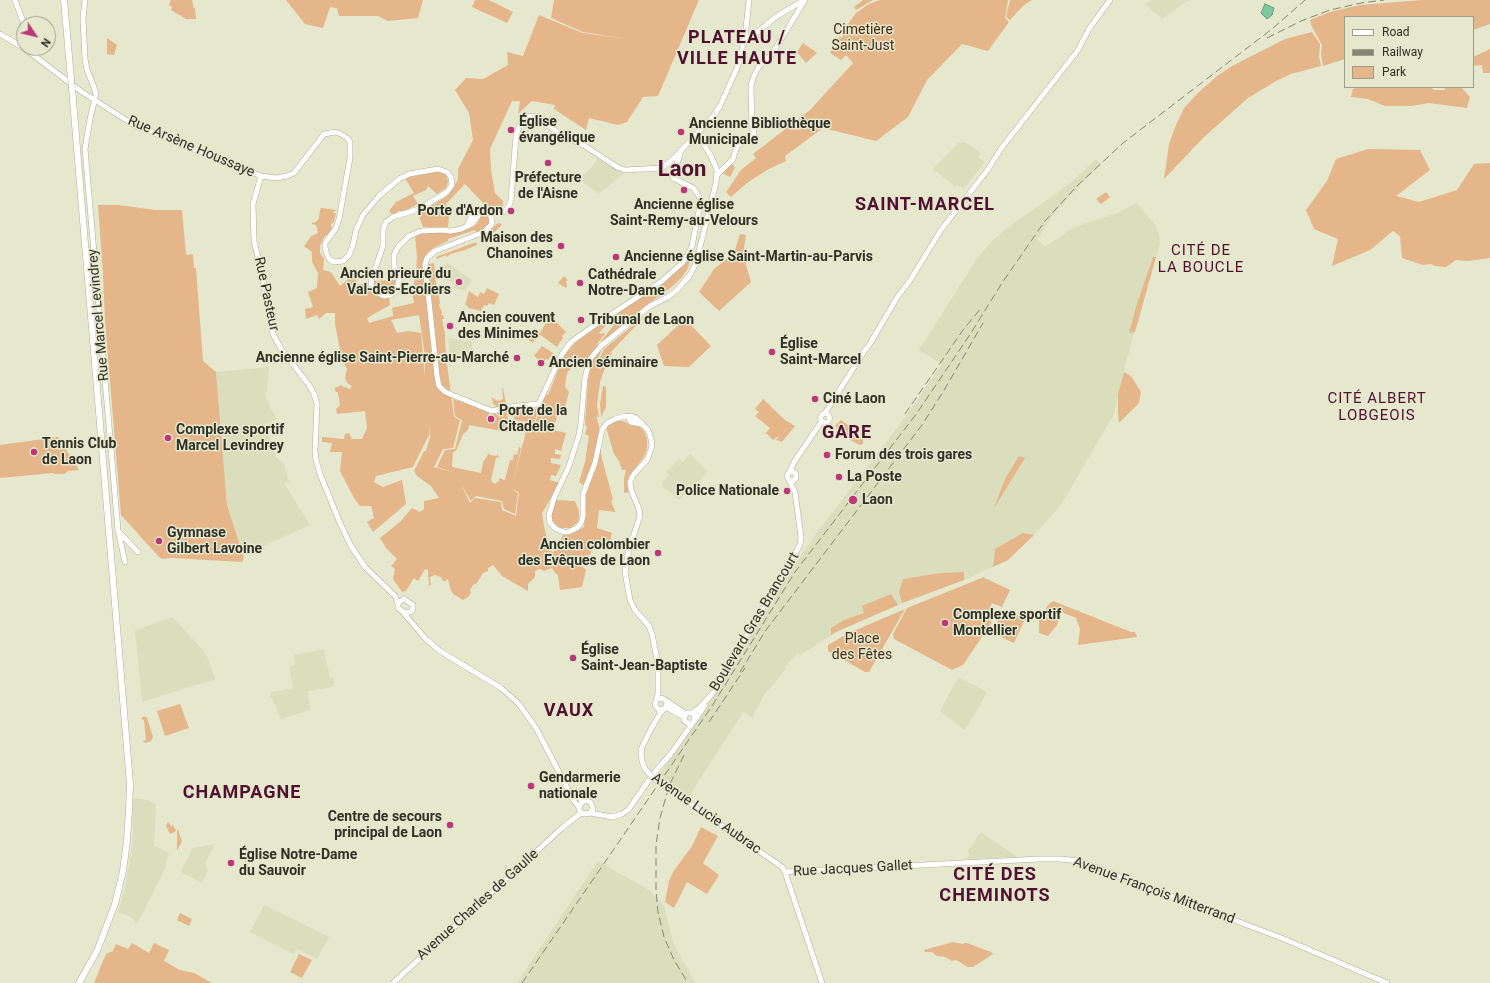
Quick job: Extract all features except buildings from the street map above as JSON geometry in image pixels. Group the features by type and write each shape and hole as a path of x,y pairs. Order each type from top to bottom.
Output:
{"main road":[{"path":"15,0 21,16"},
{"path":"64,0 130,790 126,846 115,904 100,945 79,983"},
{"path":"85,0 83,24 85,59 87,70 95,89 93,92 86,95"},
{"path":"468,224 474,212 478,209 503,212 508,208 511,200 515,142 519,127 527,116 539,117 559,134 583,145 617,167 625,170 662,168 712,119 720,106 737,68 747,30 749,0"},
{"path":"745,38 754,34 777,16 805,0"},
{"path":"717,175 733,159 737,146 753,136 754,132 752,127 750,87 757,68 772,54 805,0"},
{"path":"827,414 898,296 907,285 941,230 989,168 1000,150 1085,42 1115,0"},
{"path":"1078,50 1089,28 1109,2"},
{"name":"Rue Arsène Houssaye","path":"0,34 16,43"},
{"name":"Rue Arsène Houssaye","path":"35,56 86,95 134,124 260,176 277,178 294,173 324,134 335,132 347,138 350,142 350,158 339,218 336,228 325,243 325,252 329,259 339,262 346,259 351,251 356,230 366,211 399,179 408,174 438,169 447,172 451,177 452,184 447,192 419,209 393,217 386,222 383,230 383,246 371,281 374,291 384,296 391,295 398,287 399,279 394,266 394,260 396,251 401,243 414,234 421,232 442,230 468,224"},
{"name":"Rue Marcel Levindrey","path":"95,89 96,94 85,149 118,530 125,562"},
{"path":"665,708 667,703 660,698 657,684 657,655 652,634 649,626 635,610 630,600 625,572 630,546 640,516 639,509 631,490 630,482 634,474 647,460 652,446 649,432 642,424 625,416 618,417 607,423 600,433 595,463 583,494 583,517 577,528 572,531 560,531 551,525 549,515 554,498 569,466 578,435 581,423 585,378 590,359 601,346 650,306 668,297 683,284 692,272 698,257 717,175 716,165 697,134"},
{"path":"468,224 474,222 480,213 485,212 491,216 492,224 484,232 435,251 427,258 425,264 439,386 450,394 494,411 539,403 562,354 572,342 592,327 658,284 684,260 692,246 701,205 697,193 690,186 672,178 681,150"},
{"path":"671,160 676,169"},
{"name":"Rue Pasteur","path":"260,176 253,204 253,234 273,334 281,349 309,385 314,394 317,404 315,451 320,474 351,546 365,567 376,579 393,594 404,600"},
{"path":"792,472 796,475 796,478 790,480 787,476 792,472 823,422 821,416 827,414 868,351 868,347"},
{"name":"Boulevard Gras Brancourt","path":"796,478 800,512 799,522"},
{"name":"Boulevard Gras Brancourt","path":"710,697 799,548 801,540 799,522 795,492 790,480"},
{"path":"118,530 138,552"},
{"name":"Rue Pasteur","path":"393,594 398,602"},
{"path":"414,624 412,620 412,610 414,607 412,603 404,600 398,602 398,608 425,638 440,651 501,688 519,704 536,728 577,806 585,814 590,813 605,817 615,816 628,810 652,776 670,756 684,735 695,716 665,708 660,710 656,708 655,705 660,698"},
{"path":"402,611 407,613 412,610"},
{"path":"687,714 697,710 710,697"},
{"path":"691,722 710,697"},
{"path":"660,698 687,714 691,722"},
{"name":"Avenue Lucie Aubrac","path":"652,727 656,708"},
{"name":"Avenue Lucie Aubrac","path":"665,708 644,742 641,753 645,769 652,776 688,802 758,850 782,868 785,872"},
{"path":"570,794 590,802 593,807 605,817"},
{"path":"580,809 581,803 585,800"},
{"path":"590,813 593,807"},
{"name":"Avenue Charles de Gaulle","path":"393,983 562,828 580,809"},
{"name":"Avenue François Mitterrand","path":"922,865 1040,859 1079,861 1265,932 1387,983"},
{"name":"Rue Jacques Gallet","path":"785,872 922,865"},
{"path":"785,872 822,983"}],"shaded area":[{"path":"1151,0 1189,0 1162,19 1145,4"},
{"path":"1265,4 1274,8 1272,15 1267,19 1261,13"},
{"path":"965,142 981,153 978,157 985,162 964,189 958,185 956,187 933,169 959,143"},
{"path":"598,158 624,173 599,194 579,179 592,167"},
{"path":"1096,159 1101,164 1076,189 1051,218 1037,240 1046,246 1073,228 1117,213 1136,203 1155,224 1159,234 1160,244 1126,362 1114,414 1061,505 1034,535 1008,560 964,580 898,605 838,631 800,655 798,653 785,667 786,668 774,684 765,693 752,718 743,712 688,798 658,777 712,699 791,571 816,534 900,424 942,364 919,350 976,260 993,240 1011,225 1068,185"},
{"path":"446,263 472,280 465,290 454,288 454,283 440,277"},
{"path":"448,338 473,342 471,356 449,352"},
{"path":"269,367 267,392 265,394 277,419 266,424 276,457 284,464 289,482 284,483 310,525 248,553 247,546 240,548 227,505 216,372"},
{"path":"690,454 708,472 698,482 692,484 689,490 679,500 662,486 662,483 669,475 666,472 679,459 683,462"},
{"path":"172,617 202,649 208,658 215,679 142,702 135,631"},
{"path":"324,649 330,678 334,677 333,687 308,691 310,710 281,719 272,698 269,698 272,692 293,688 289,667 295,665 294,655"},
{"path":"958,677 987,692 964,730 940,711"},
{"path":"132,798 147,800 156,804 154,846 169,853 166,866 137,924 132,918 118,912 125,889 132,846"},
{"path":"982,833 1016,857 967,859 970,853 967,852 979,834"},
{"path":"215,844 205,863 208,870 202,883 181,872 193,848"},
{"path":"598,861 649,890 664,906 673,942 695,983 517,983"},
{"path":"264,905 329,937 317,959 297,949 294,954 250,932"}],"green space":[{"path":"171,0 192,0 195,8 196,19 186,19 171,10 172,7 169,5"},
{"path":"286,0 423,0 418,18 388,21 378,16 339,16 337,8 330,7 323,28 305,24"},
{"path":"475,0 489,0 513,12 507,23 472,7"},
{"path":"554,0 699,0 658,96 643,97 627,122 618,125 589,118 586,130 554,109 555,105 532,101 518,114 520,101 512,101 490,149 491,170 495,193 503,201 503,207 500,210 484,204 465,184 446,204 449,217 448,227 423,227 418,213 446,197 458,180 458,169 473,140 469,113 455,90 466,78 483,79 508,65 507,52 523,56 539,15 583,33 626,39 583,32 551,18"},
{"path":"863,0 873,0 856,10 854,7"},
{"name":"Cimetière Saint-Just","path":"880,0 1008,0 1005,18 1009,22 988,51 962,44 927,80 908,117 876,141 823,128 785,156 786,161 767,170 747,183 731,197 726,192 741,170 756,158 753,154 810,110 853,63 846,55 841,60 830,53 839,37 842,38 842,32 856,13 869,4"},
{"path":"1010,0 1032,0 1024,5 1010,20 1006,17"},
{"path":"1422,0 1490,0 1490,24 1474,30 1474,16 1344,16 1344,59 1323,66 1321,54 1322,45 1311,25 1310,20 1330,12 1360,5"},
{"path":"1312,32 1320,44 1319,56 1321,66 1291,74 1248,98 1204,137 1164,179 1169,144 1176,125 1184,108 1197,94 1217,76 1232,66 1285,39"},
{"path":"107,38 117,45 114,55 107,54"},
{"path":"803,43 817,53 806,63 797,52"},
{"path":"1490,49 1490,73 1483,73 1482,65 1474,66 1474,57"},
{"path":"1431,88 1435,90 1445,90 1444,88 1462,88 1470,97 1467,108 1429,103 1411,106 1385,106 1368,99 1351,97 1353,89"},
{"path":"1368,149 1420,150 1430,170 1396,196 1419,202 1457,190 1474,164 1490,163 1490,258 1468,261 1456,260 1446,267 1431,264 1423,265 1402,258 1400,236 1393,231 1370,250 1332,266 1338,239 1314,229 1306,210 1327,181 1336,159"},
{"path":"732,164 735,167 730,177 722,173"},
{"path":"440,171 447,176 448,182 446,188 437,194 428,186 426,190 413,196 418,204 405,211 398,211 394,216 389,211 396,202 414,193 405,178"},
{"path":"1106,192 1110,197 1101,204 1096,199"},
{"name":"Complexe sportif Marcel Levindrey","path":"98,205 119,205 155,210 182,210 186,255 193,254 194,268 196,268 203,361 216,372 227,505 244,558 242,562 172,558 162,559 121,515 105,321"},
{"path":"321,208 336,210 332,213 336,213 334,222 331,224 332,231 324,237 320,246 320,253 324,259 323,270 331,272 340,286 354,274 357,284 368,284 374,295 382,298 389,298 390,305 367,318 369,323 393,316 392,308 414,303 412,293 416,274 417,257 415,235 427,232 461,232 477,224 482,215 488,217 489,219 490,223 488,227 477,234 475,230 448,239 448,241 433,248 427,253 428,255 424,265 434,263 440,303 439,305 442,313 441,315 443,315 444,319 442,319 454,417 460,420 453,448 443,449 434,467 456,473 437,467 445,450 455,449 462,420 455,416 453,399 458,400 489,412 489,418 493,419 493,414 495,413 498,416 497,413 507,410 508,421 510,422 508,432 469,425 468,430 463,434 456,451 453,452 452,467 481,473 483,462 489,453 490,455 497,456 497,454 499,457 496,458 491,480 495,484 499,481 499,478 505,480 510,460 513,460 514,454 517,455 519,447 521,448 513,483 526,431 532,432 545,394 548,395 564,356 572,346 590,330 614,316 599,333 605,334 596,345 602,344 588,358 585,366 574,354 570,360 572,364 570,370 568,371 565,387 569,392 565,407 558,414 553,430 566,433 561,451 555,449 555,454 561,455 560,459 551,458 551,463 561,465 556,476 551,475 550,480 560,483 542,513 547,547 553,552 557,549 563,535 571,534 584,527 586,487 579,482 585,462 589,436 585,434 587,427 585,425 588,379 591,363 601,351 597,361 598,362 604,349 647,314 610,353 612,353 600,382 597,405 599,418 596,415 599,426 602,459 613,499 611,501 616,512 599,510 597,528 612,533 610,541 612,546 594,545 590,555 584,556 581,565 586,570 582,587 560,590 558,575 552,568 544,571 540,569 535,571 535,577 528,584 528,591 502,576 493,565 488,568 488,571 483,573 477,583 473,585 470,590 471,593 463,600 453,594 448,579 443,581 441,577 435,575 430,577 431,585 429,586 428,570 425,569 418,581 414,578 406,591 402,592 397,585 393,579 395,569 391,566 397,559 386,548 380,538 400,522 412,508 420,512 424,509 424,501 439,498 431,486 417,476 414,471 424,451 426,451 430,437 429,425 429,435 413,467 376,476 374,482 383,487 402,480 406,504 373,532 367,522 374,518 371,506 360,506 354,498 340,471 342,452 330,452 332,443 322,442 322,437 344,439 345,434 349,433 352,439 362,439 367,428 365,411 337,414 336,409 340,405 338,393 335,391 335,388 341,385 350,389 352,386 347,383 345,378 347,369 342,360 335,324 335,313 326,313 319,319 317,315 306,319 305,309 313,307 308,292 317,288 318,273 312,262 312,252 304,246 310,237 318,233 316,225 312,223 316,222 319,218","holes":["419,315 425,356 425,376 421,333 408,331 397,333 391,320","461,484 471,501 476,496 502,501 504,509 515,514 518,493 511,489 519,492 516,516 502,510 501,502 475,498 470,503"]},
{"path":"500,223 502,225 486,240 486,234"},
{"path":"740,234 746,235 743,254 751,282 719,311 699,292 714,269 734,253"},
{"path":"476,242 477,245 451,254 447,257 446,255 437,259 436,257"},
{"path":"691,257 688,268 673,286 648,304 606,339 600,342 614,325 608,325 615,317 615,314 665,281"},
{"path":"1153,257 1156,257 1135,332 1129,333 1136,307"},
{"path":"564,276 568,280 566,281 566,288 558,283"},
{"path":"396,280 393,291 388,292 382,293 377,291 373,284 374,281"},
{"path":"487,288 499,294 494,305 489,303 487,306 484,305 481,311 468,308 468,306 465,305 469,291 478,297 480,292 484,294"},
{"path":"550,316 566,332 562,336 563,338 557,347 539,334 533,343 527,339 535,328 540,333"},
{"path":"685,319 711,346 689,367 664,366 657,345"},
{"path":"542,346 553,353 548,360 546,359 543,363 534,356"},
{"path":"1124,372 1131,376 1141,392 1139,403 1119,423 1118,394"},
{"path":"603,386 606,387 606,407 601,417 600,404"},
{"path":"502,388 506,404 494,409 496,405 494,405 491,397 498,401 503,399"},
{"path":"763,399 785,420 795,426 782,442 776,440 780,435 773,440 765,434 770,428 755,416 759,412 755,409"},
{"path":"539,408 534,423 515,420 514,416 516,413 513,412"},
{"path":"619,420 632,426 639,426 644,431 647,439 647,448 644,457 629,476 627,484 629,492 624,493 624,478 626,470 622,470 619,461 614,454 606,427"},
{"path":"841,420 858,433 859,437 863,439 863,444 860,445 852,441 835,426"},
{"name":"Tennis Club de Laon","path":"58,437 79,470 68,471 64,474 53,473 0,478 0,445"},
{"path":"1019,456 1025,458 994,508 1005,479"},
{"path":"556,500 575,501 579,511 578,522 570,528 560,528 554,523 552,512"},
{"path":"1023,533 1034,535 1008,560 993,567 995,549"},
{"path":"964,572 964,580 902,603 899,592 903,579 941,573"},
{"name":"Complexe sportif Montellier","path":"984,577 985,579 1010,590 1002,607 992,603 986,618 992,622 963,665 952,670 894,639 893,634 907,608"},
{"path":"891,594 898,605 831,635 831,628 844,620 864,613 862,606"},
{"path":"1053,601 1131,632 1135,632 1137,637 1078,645 1080,629 1076,618 1061,612 1057,625 1048,636 1039,633 1039,621 1048,605"},
{"name":"Place des Fêtes","path":"905,609 869,672 865,672 828,651 828,645 849,633"},
{"name":"Complexe sportif Montellier","path":"1006,610 1025,619 1014,643 992,633 994,630 993,628"},
{"path":"180,704 189,728 165,736 157,711"},
{"path":"144,716 147,718 153,737 151,741 145,743 143,741 146,740 144,720 141,719"},
{"path":"168,822 172,827 172,824 176,830 175,832 170,834 166,826"},
{"path":"701,827 718,836 703,863 719,875 707,894 687,882 674,908 665,902 669,881 673,872 692,846"},
{"path":"177,830 182,841 177,851"},
{"path":"180,913 192,919 189,926 177,920"},
{"path":"953,942 963,944 967,943 993,954 973,967 967,967 956,960 952,961 945,957 937,956 932,952 925,952 924,950"},
{"path":"132,943 149,953 154,943 169,950 164,961 180,970 194,973 212,983 94,983 106,954 113,951 116,944 128,949"},
{"path":"299,954 312,960 302,978 290,972"}],"railway":[{"path":"522,983 712,706 795,572 917,413 971,333 1002,283 1045,221 1077,186 1123,143 1272,29 1305,0"},
{"path":"1267,38 1301,21 1330,10 1361,3 1384,0"},
{"path":"905,414 963,330 982,307"},
{"path":"740,672 766,630 922,425 983,323"},
{"path":"709,722 745,668"},
{"path":"684,755 669,786 660,818 656,845 656,891 658,912 664,937 674,960 688,983"}],"place":[{"name":"Église évangélique","path":"511,130"},
{"name":"Ancienne Bibliothèque Municipale","path":"681,132"},
{"name":"Préfecture de l'Aisne","path":"548,163"},
{"name":"Ancienne église Saint-Remy-au-Velours","path":"684,190"},
{"name":"Porte d'Ardon","path":"511,211"},
{"name":"Maison des Chanoines","path":"561,246"},
{"name":"Ancienne église Saint-Martin-au-Parvis","path":"616,257"},
{"name":"Ancien prieuré du Val-des-Ecoliers","path":"459,282"},
{"name":"Cathédrale Notre-Dame","path":"580,283"},
{"name":"Tribunal de Laon","path":"581,320"},
{"name":"Ancien couvent des Minimes","path":"450,326"},
{"name":"Église Saint-Marcel","path":"772,352"},
{"name":"Ancienne église Saint-Pierre-au-Marché","path":"517,358"},
{"name":"Ancien séminaire","path":"541,363"},
{"name":"Ciné Laon","path":"815,399"},
{"name":"Porte de la Citadelle","path":"491,419"},
{"name":"Complexe sportif Marcel Levindrey","path":"168,438"},
{"name":"Tennis Club de Laon","path":"34,452"},
{"name":"Forum des trois gares","path":"827,455"},
{"name":"La Poste","path":"839,477"},
{"name":"Police Nationale","path":"787,491"},
{"name":"Laon","path":"853,500"},
{"name":"Gymnase Gilbert Lavoine","path":"159,541"},
{"name":"Ancien colombier des Evêques de Laon","path":"658,553"},
{"name":"Complexe sportif Montellier","path":"945,623"},
{"name":"Église Saint-Jean-Baptiste","path":"573,658"},
{"name":"Gendarmerie nationale","path":"531,786"},
{"name":"Centre de secours principal de Laon","path":"450,825"},
{"name":"Église Notre-Dame du Sauvoir","path":"231,863"}],"district":[{"name":"PLATEAU / VILLE HAUTE","path":"737,48"},
{"name":"Laon","path":"682,170"},
{"name":"SAINT-MARCEL","path":"925,205"},
{"name":"CITÉ DE LA BOUCLE","path":"1201,260"},
{"name":"CITÉ ALBERT LOBGEOIS","path":"1377,408"},
{"name":"GARE","path":"847,433"},
{"name":"VAUX","path":"569,711"},
{"name":"CHAMPAGNE","path":"242,793"},
{"name":"CITÉ DES CHEMINOTS","path":"995,885"}]}
